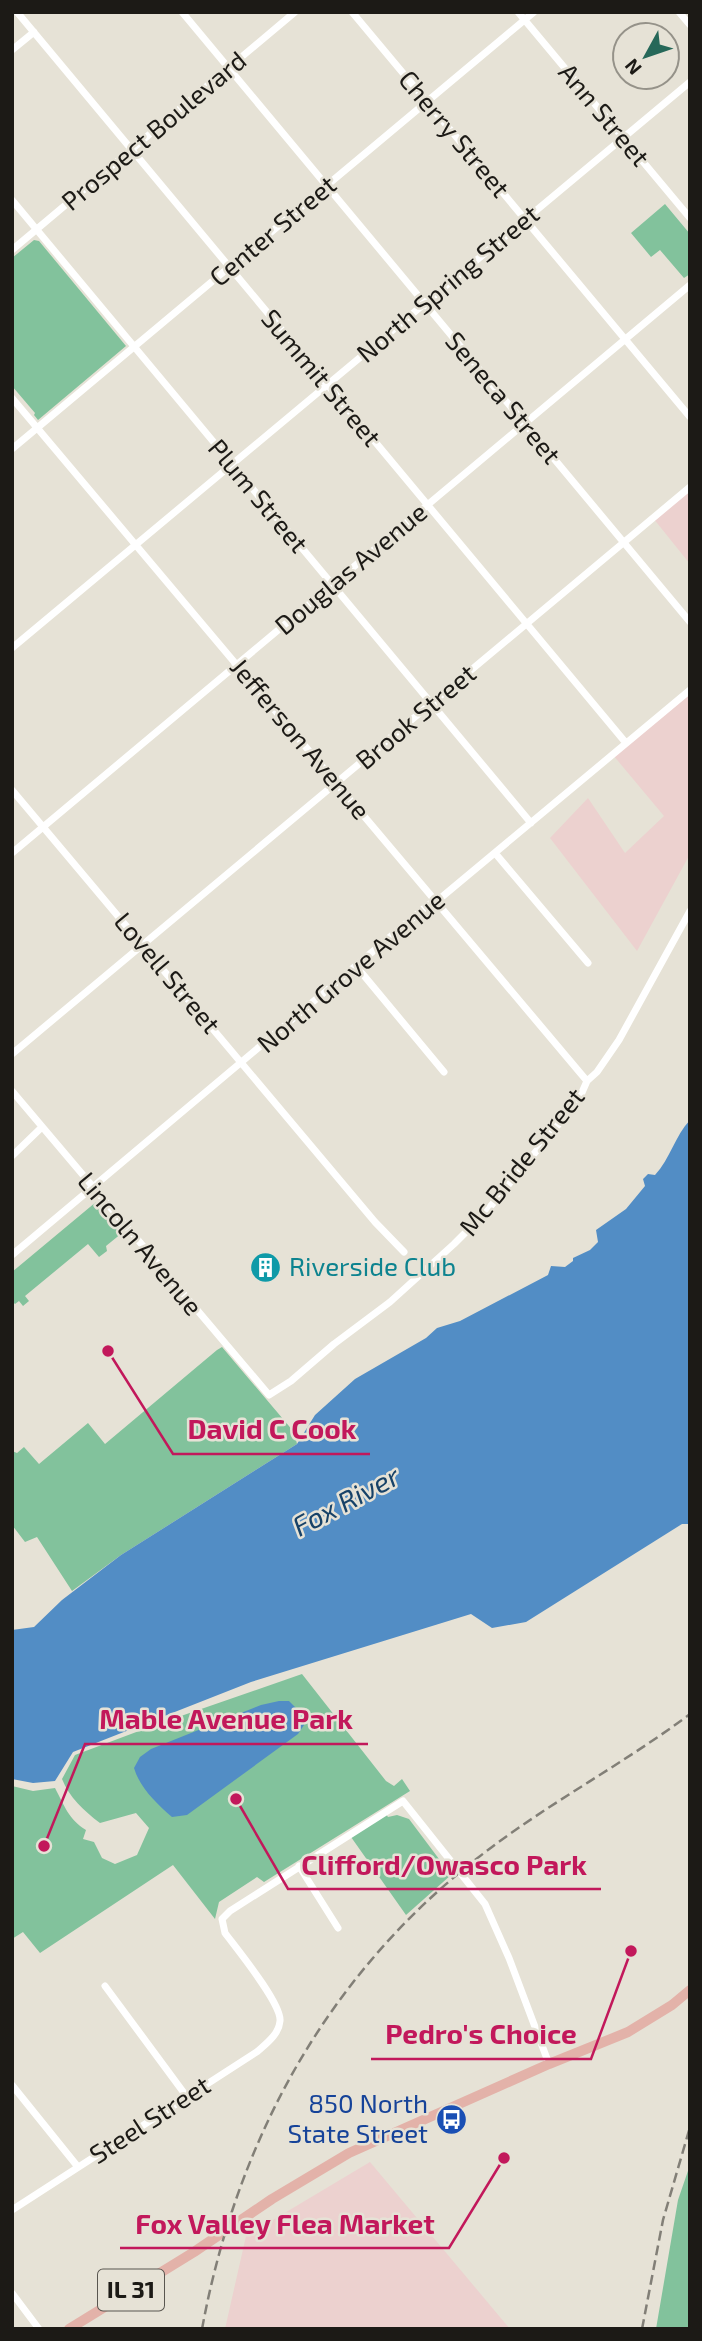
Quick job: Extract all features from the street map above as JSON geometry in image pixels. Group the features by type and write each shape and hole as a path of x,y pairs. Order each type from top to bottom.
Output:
{"main road":[{"name":"IL 31","path":"69,2329 349,2152 645,2024 690,1990"}],"street":[{"name":"Summit Street","path":"17,12 626,743"},
{"name":"Seneca Street","path":"182,12 690,622"},
{"name":"Prospect Boulevard","path":"12,250 295,12"},
{"name":"Cherry Street","path":"352,12 690,417"},
{"name":"Ann Street","path":"518,12 690,218"},
{"name":"Center Street","path":"12,449 534,12"},
{"path":"679,12 690,25"},
{"path":"12,50 34,32"},
{"name":"North Spring Street","path":"12,648 690,82"},
{"name":"Plum Street","path":"12,200 531,823"},
{"name":"Douglas Avenue","path":"12,853 690,285"},
{"name":"Jefferson Avenue","path":"12,398 587,1081"},
{"name":"Brook Street","path":"12,1054 690,487"},
{"name":"North Grove Avenue","path":"12,1255 690,690"},
{"name":"Lovell Street","path":"12,790 375,1222 404,1252"},
{"path":"495,853 588,963"},
{"name":"Mc Bride Street","path":"269,1395 291,1381 334,1344 390,1302 485,1213 567,1114 580,1097 587,1081 597,1072 619,1040 690,911"},
{"path":"356,966 444,1072"},
{"name":"Lincoln Avenue","path":"12,1091 269,1395"},
{"path":"12,1156 43,1127"},
{"path":"338,1927 299,1866 403,1801 485,1904 509,1958 549,2064"},
{"name":"Steel Street","path":"12,2210 258,2051 277,2032 280,2022 276,2004 225,1933 222,1919 299,1866"},
{"path":"104,1986 187,2097"},
{"path":"12,2085 78,2167"},
{"path":"12,2293 39,2329"}],"shaded area":[{"path":"690,487 690,564 653,518"},
{"path":"690,690 690,854 637,951 550,838 588,798 625,853 664,816 613,755"},
{"path":"370,2162 510,2329 225,2329 246,2236"}],"green space":[{"path":"665,204 690,234 690,274 684,278 660,250 651,257 631,233"},
{"path":"34,240 39,241 126,346 38,420 12,386 12,258"},
{"path":"96,1202 122,1233 106,1246 107,1251 99,1257 88,1244 25,1296 29,1301 23,1306 19,1301 15,1304 12,1301 12,1272"},
{"path":"222,1347 294,1432 297,1444 121,1555 72,1591 37,1537 25,1542 12,1525 12,1451 17,1453 24,1447 39,1464 88,1423 105,1444"},
{"path":"302,1674 386,1781 394,1786 402,1779 410,1791 264,1882 257,1877 219,1902 215,1919 173,1865 40,1953 23,1932 12,1939 12,1786 33,1791 55,1788 71,1817 86,1830 83,1839 94,1842 102,1858 115,1864 137,1855 149,1828 136,1813 100,1823 83,1809 62,1779 75,1755"},
{"path":"386,1814 388,1817 397,1815 409,1819 451,1875 406,1915 351,1837"},
{"path":"690,2165 690,2329 656,2329 678,2200"}],"water":[{"name":"Fox River","path":"690,1120 690,1524 682,1524 526,1622 492,1628 471,1614 251,1682 73,1752 55,1781 33,1783 12,1779 12,1630 34,1627 62,1600 121,1555 297,1444 315,1415 355,1379 426,1338 437,1328 460,1321 548,1275 551,1266 565,1267 573,1258 590,1250 598,1242 596,1230 626,1209 645,1186 643,1179 648,1174 655,1175 660,1169"},
{"path":"289,1701 305,1717 304,1725 298,1734 187,1815 172,1817 144,1789 134,1768 140,1757 151,1749 261,1705"}],"railway":[{"path":"202,2329 218,2257 240,2188 267,2122 300,2059 339,2000 384,1945 435,1894 492,1847 690,1714"},
{"path":"642,2329 663,2220 690,2127"}],"place":[{"name":"Riverside Club","path":"266,1267"},
{"name":"David C Cook","path":"108,1351"},
{"name":"Clifford/Owasco Park","path":"236,1799"},
{"name":"Mable Avenue Park","path":"44,1846"},
{"name":"Pedro's Choice","path":"631,1951"},
{"name":"850 North State Street","path":"451,2119"},
{"name":"Fox Valley Flea Market","path":"504,2158"}]}
